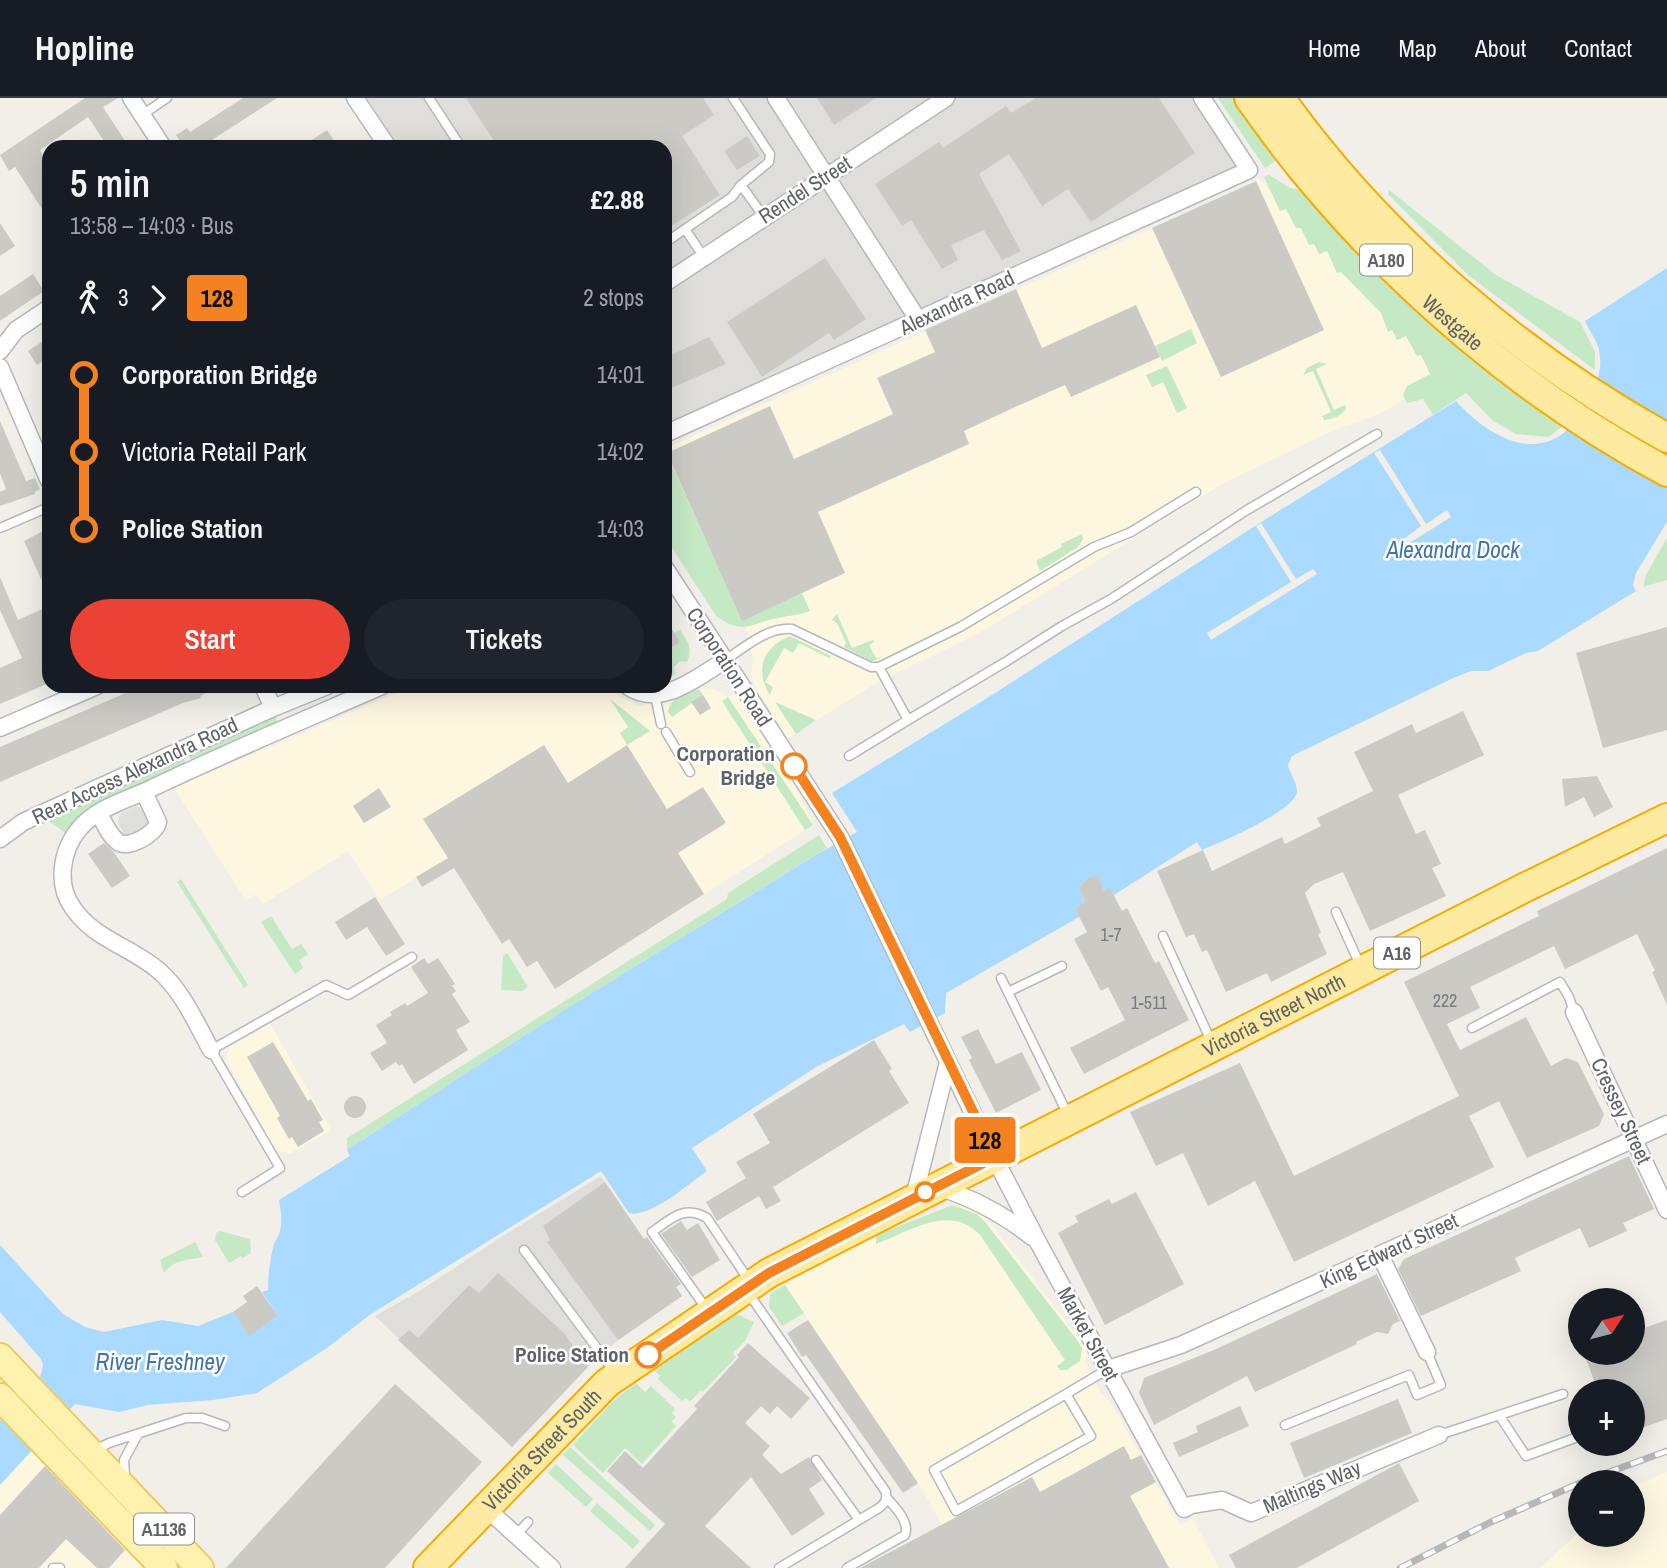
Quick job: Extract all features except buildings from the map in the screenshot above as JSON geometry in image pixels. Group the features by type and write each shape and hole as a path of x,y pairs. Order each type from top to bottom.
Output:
{"highway":[{"name":"Westgate","path":"1248,98 1308,175 1414,289 1548,399 1667,472"},
{"name":"Westgate","path":"1280,98 1352,187 1416,254 1532,353 1617,410 1667,438"},
{"name":"Victoria Street North","path":"995,1157 1667,818"},
{"name":"Victoria Street South","path":"429,1568 607,1383 769,1273 995,1157"}],"main road":[{"name":"A1136","path":"0,1357 70,1430 90,1470 164,1568"},
{"name":"A1136","path":"0,1397 51,1451 128,1490 200,1568"}],"street":[{"path":"131,98 158,140"},
{"path":"355,98 383,140"},
{"path":"776,98 919,321"},
{"name":"Rendel Street","path":"672,278 946,98"},
{"name":"Alexandra Road","path":"672,432 1248,170 1202,98"},
{"path":"0,351 16,330 42,313"},
{"path":"0,367 42,465"},
{"name":"Corporation Road","path":"672,579 840,837 933,1032"},
{"path":"672,690 683,686 724,661"},
{"path":"0,728 81,693"},
{"path":"266,693 273,708"},
{"name":"Rear Access Alexandra Road","path":"0,839 23,822 310,693"},
{"path":"211,1050 174,986 143,959 112,943 91,928 72,908 61,882 68,848 78,829 99,813 366,693"},
{"path":"642,693 661,693"},
{"path":"99,813 117,841 123,845 130,844 155,832 158,827 144,792"},
{"name":"Cressey Street","path":"1574,1012 1667,1210"},
{"name":"Market Street","path":"933,1032 1039,1244 1184,1509"},
{"path":"947,1062 925,1192 965,1196 1016,1224 1039,1244"},
{"name":"King Edward Street","path":"1108,1369 1181,1345 1667,1124"},
{"path":"1380,1255 1427,1352"},
{"name":"Maltings Way","path":"1184,1509 1191,1505 1222,1500 1251,1513 1439,1435"},
{"path":"486,1508 552,1568"}],"lane":[{"path":"142,115 167,98"},
{"path":"429,98 456,140"},
{"path":"672,238 732,197 741,185 764,169 769,162 770,154 733,98"},
{"path":"741,185 764,217"},
{"path":"685,229 703,256"},
{"path":"849,756 1062,625 1111,598 1247,510 1377,434"},
{"path":"724,661 768,632 780,628 792,629 871,667 879,667 960,627 1094,547 1131,532 1196,492"},
{"path":"0,528 42,510"},
{"path":"879,667 908,720"},
{"path":"655,695 663,728 690,772"},
{"path":"1336,912 1363,971"},
{"path":"1163,936 1214,1046"},
{"path":"242,1192 280,1168 211,1050 326,985 348,995 411,957"},
{"path":"1008,992 1062,965"},
{"path":"1001,978 1070,1119"},
{"path":"1472,1028 1560,982 1574,1012"},
{"path":"709,1312 652,1232 682,1212 697,1212 707,1218 748,1287 886,1492 886,1503 879,1508 779,1568"},
{"path":"524,1250 618,1376"},
{"path":"1285,1425 1409,1375 1417,1395 1441,1385 1427,1352"},
{"path":"1066,1394 1091,1436 956,1511 934,1469 1108,1369"},
{"path":"1439,1435 1563,1395"},
{"path":"1499,1415 1526,1456 1568,1441"},
{"path":"90,1470 108,1443 186,1418 202,1418 225,1426"},
{"path":"128,1490 124,1460 138,1434"},
{"path":"816,1460 859,1520"},
{"path":"847,1568 905,1535 905,1522 887,1498"},
{"path":"516,1535 528,1522"},
{"path":"53,1568 60,1568"}],"shaded area":[{"path":"367,98 1208,98 1256,174 672,439 672,140 394,140"},
{"path":"1257,177 1446,375 1383,412 1323,435 1224,483 981,632 878,682 788,738 755,687 746,628 672,464 672,446 1256,181"},
{"path":"748,686 813,825 555,989 537,962 527,967 510,939 502,944 454,868 422,887 416,878 380,900 348,851 263,904 256,894 246,901 176,787 397,693 616,693 639,705 656,703 699,689 716,690 728,697"},
{"path":"136,806 145,810 150,821 148,828 132,836 124,835 118,822 120,814"},
{"path":"270,1024 331,1130 291,1153 275,1149 226,1060 230,1047"},
{"path":"601,1176 682,1296 616,1342 588,1367 512,1447 375,1316 421,1290"},
{"path":"953,1205 965,1206 979,1212 989,1221 1079,1339 1087,1350 1085,1361 1101,1394 1109,1399 1180,1525 1193,1519 1219,1568 934,1568 958,1555 922,1489 785,1285 876,1235"},
{"path":"0,1408 150,1568 0,1568"},
{"path":"1667,1472 1667,1568 1540,1568 1568,1542 1568,1547 1645,1547 1645,1481"}],"green space":[{"path":"1218,98 1241,98 1283,156 1265,168"},
{"path":"1269,175 1290,188 1302,190 1401,292 1527,399 1563,426 1549,437 1516,434 1493,421 1466,393 1433,415 1423,399 1407,403 1403,395 1407,386 1430,374 1421,355 1417,356 1406,336 1397,340 1392,330 1388,332 1381,313 1341,272 1337,273 1327,251 1319,254 1314,244 1309,245 1301,228 1296,228 1286,209 1280,211 1264,177"},
{"path":"1389,190 1496,275 1580,322 1595,352 1595,370 1468,275 1388,194"},
{"path":"1191,329 1197,343 1162,361 1155,346"},
{"path":"1319,362 1327,364 1316,369 1334,410 1345,405 1346,408 1340,415 1324,420 1322,416 1331,412 1313,371 1303,375 1307,368"},
{"path":"1167,366 1187,408 1177,413 1163,382 1152,387 1146,375"},
{"path":"672,465 742,620 802,593 810,611 741,627 716,616 672,548"},
{"path":"1082,534 1083,539 1078,547 1040,571 1036,561"},
{"path":"1667,538 1667,580 1643,587 1646,575"},
{"path":"837,614 852,648 873,640 869,645 876,658 883,657 872,661 844,647 846,643 837,623 832,620"},
{"path":"680,630 689,645 690,653 687,662 680,661 674,667 675,674 672,675 672,647 680,642 674,633"},
{"path":"790,636 831,656 829,658 799,643 793,653 784,648 765,682 773,687 770,695 763,677 764,660 773,646"},
{"path":"699,689 703,695 672,717 668,712 672,702"},
{"path":"728,697 813,825 805,830 722,701"},
{"path":"610,699 650,731 627,745 620,733 628,727"},
{"path":"775,702 816,720 796,734"},
{"path":"274,712 279,726 193,764 187,751"},
{"path":"181,753 187,766 82,814 67,834 44,818"},
{"path":"819,835 827,848 566,1009 347,1150 347,1138 727,899 728,893"},
{"path":"181,879 248,985 244,988 177,882"},
{"path":"271,916 292,949 301,944 308,954 299,960 303,968 295,974 261,922"},
{"path":"507,953 528,987 522,991 501,990 503,956"},
{"path":"953,1205 977,1214 986,1223 1077,1340 1082,1348 1080,1361 1067,1370 1060,1370 1057,1366 1065,1360 980,1235 968,1226 943,1220 916,1227 876,1244 876,1235"},
{"path":"220,1231 250,1239 251,1253 229,1263 215,1240 216,1233"},
{"path":"195,1242 203,1257 176,1263 164,1273 160,1260"},
{"path":"785,1285 804,1313 782,1326 769,1307 770,1294"},
{"path":"736,1314 754,1322 745,1341 733,1353 736,1357 703,1392 700,1391 690,1402 686,1398 682,1401 658,1379 660,1376 654,1370"},
{"path":"636,1383 645,1392 651,1386 675,1409 672,1413 676,1417 671,1422 676,1426 642,1464 625,1448 603,1473 573,1445 612,1402"},
{"path":"570,1447 655,1525 650,1531 563,1455"},
{"path":"556,1464 593,1499 586,1507 548,1473"},
{"path":"597,1503 640,1541 633,1549 590,1511"}],"water":[{"name":"Alexandra Dock","path":"1667,268 1667,522 1636,573 1633,585 1636,591 1538,651 1526,653 1488,671 1471,671 1451,679 1292,756 1288,765 1297,788 1294,799 1256,825 1202,850 1197,842 1114,895 1110,889 1104,891 1097,876 1086,879 1079,888 1085,901 1075,909 1079,917 946,993 945,1013 910,1032 904,1024 816,1067 692,1148 707,1171 658,1206 647,1211 629,1213 601,1171 371,1314 327,1348 257,1393 213,1400 148,1405 119,1412 75,1404 0,1485 0,1420 41,1375 43,1365 41,1359 0,1312 0,1245 63,1314 85,1327 104,1332 162,1320 198,1326 233,1312 249,1335 278,1316 262,1292 268,1290 271,1255 280,1230 279,1200 350,1156 347,1150 566,1009 857,832 832,793 984,700 1456,401 1479,422 1506,439 1536,444 1565,432 1592,392 1600,370 1598,346 1585,321"}],"pier":[{"path":"1380,450 1426,524 1447,510 1451,517 1403,547 1400,542 1421,526 1374,453"},
{"path":"1261,523 1296,579 1313,569 1317,574 1211,640 1207,633 1291,582 1256,526"}],"railway":[{"path":"1615,1470 1667,1451"},
{"path":"1400,1568 1491,1522 1568,1488"}],"bus line":[{"name":"128","path":"648,1355 769,1273 995,1157 840,837 794,766"}],"place":[{"name":"Corporation Bridge","path":"794,766"},
{"name":"Police Station","path":"648,1355"}],"water label":[{"name":"River Freshney","path":"160,1362"}]}
